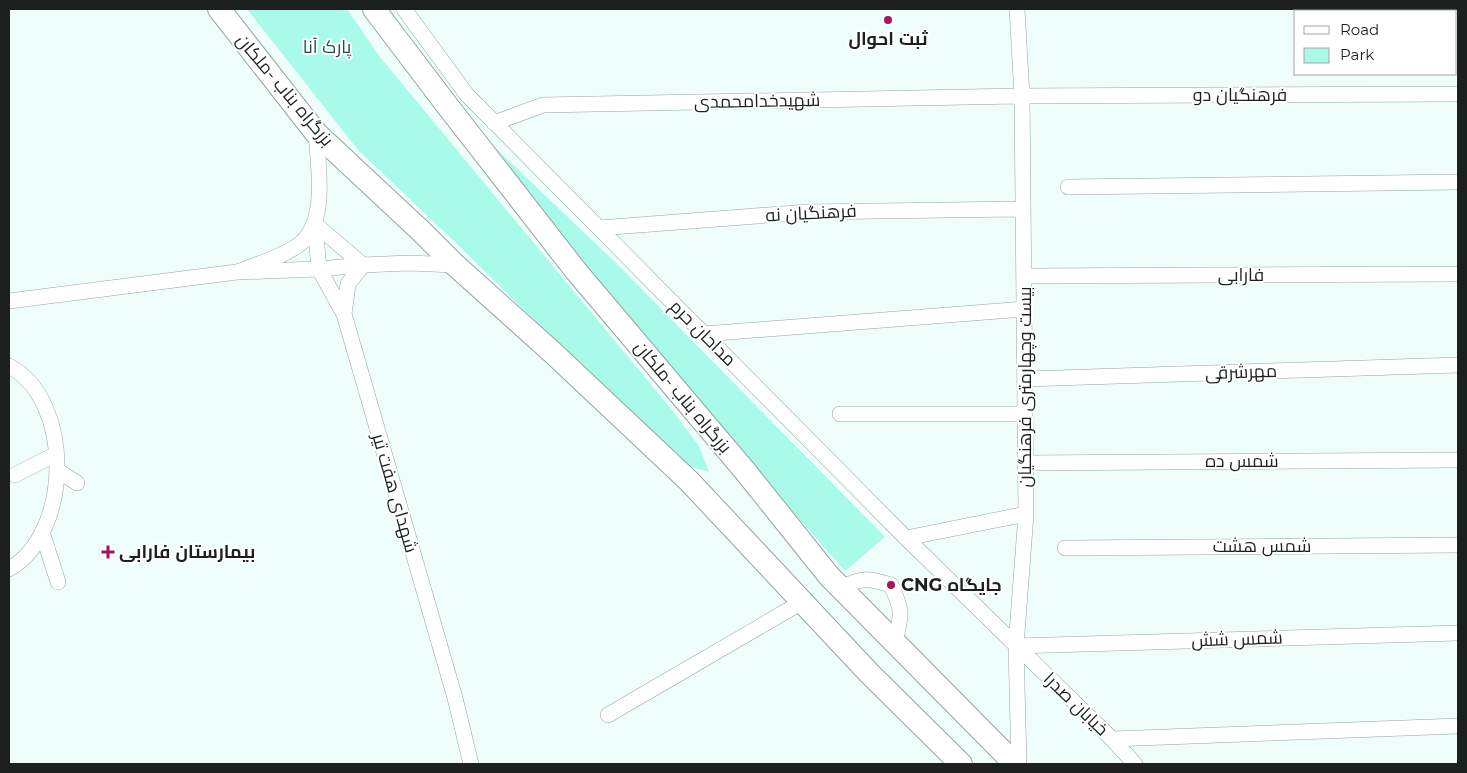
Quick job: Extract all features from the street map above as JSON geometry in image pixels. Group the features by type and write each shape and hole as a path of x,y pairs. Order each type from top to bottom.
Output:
{"highway":[{"name":"بزرگراه بناب -ملکان","path":"219,9 316,133 689,481 869,672 961,764"},
{"name":"بزرگراه بناب -ملکان","path":"374,9 576,271 745,471 829,576 1017,764"}],"street":[{"name":"مداحان حرم","path":"404,9 467,95 906,538 1016,646"},
{"name":"بیست وچهارمتری فرهنگیان","path":"1017,9 1022,96 1026,514 1016,646 1017,764"},
{"name":"فرهنگیان دو","path":"1022,96 1458,94"},
{"name":"شهیدخدامحمدی","path":"494,123 543,106 1022,96"},
{"name":"شهدای هفت تیر","path":"316,133 320,188 315,224 320,270 344,314 455,698 471,764"},
{"path":"1068,187 1458,182"},
{"name":"فرهنگیان نه","path":"599,228 808,212 1023,209"},
{"path":"237,272 278,256 299,245 315,224 363,265"},
{"path":"9,301 237,272 320,270 363,265 409,263 456,265"},
{"path":"344,314 348,284 363,265"},
{"name":"فارابی","path":"1024,276 1458,274"},
{"path":"704,334 1024,309"},
{"name":"مهرشرقی","path":"1025,379 1458,365"},
{"path":"9,366 31,383 48,411 57,470 51,513 42,532 36,544 9,569"},
{"path":"840,414 1025,414"},
{"path":"15,475 56,454"},
{"name":"شمس ده","path":"1025,462 1458,460"},
{"path":"57,470 77,483"},
{"path":"906,538 1026,514"},
{"path":"42,532 58,582"},
{"name":"شمس هشت","path":"1065,548 1458,545"},
{"path":"841,588 856,581 865,580 874,580 891,585 901,607 895,642"},
{"path":"608,715 802,602"},
{"name":"شمس شش","path":"1016,646 1458,633"},
{"name":"خیابان صدرا","path":"1016,646 1135,764"},
{"path":"1112,740 1458,726"}],"green space":[{"name":"پارک آنا","path":"247,9 347,9 380,57 672,410 699,446 709,472 688,466 359,151"},
{"path":"466,120 618,265 885,537 845,571 680,384"}],"place":[{"name":"ثبت احوال","path":"888,20"},
{"name":"بیمارستان فارابی","path":"108,552"},
{"name":"CNG جایگاه","path":"891,585"}]}
